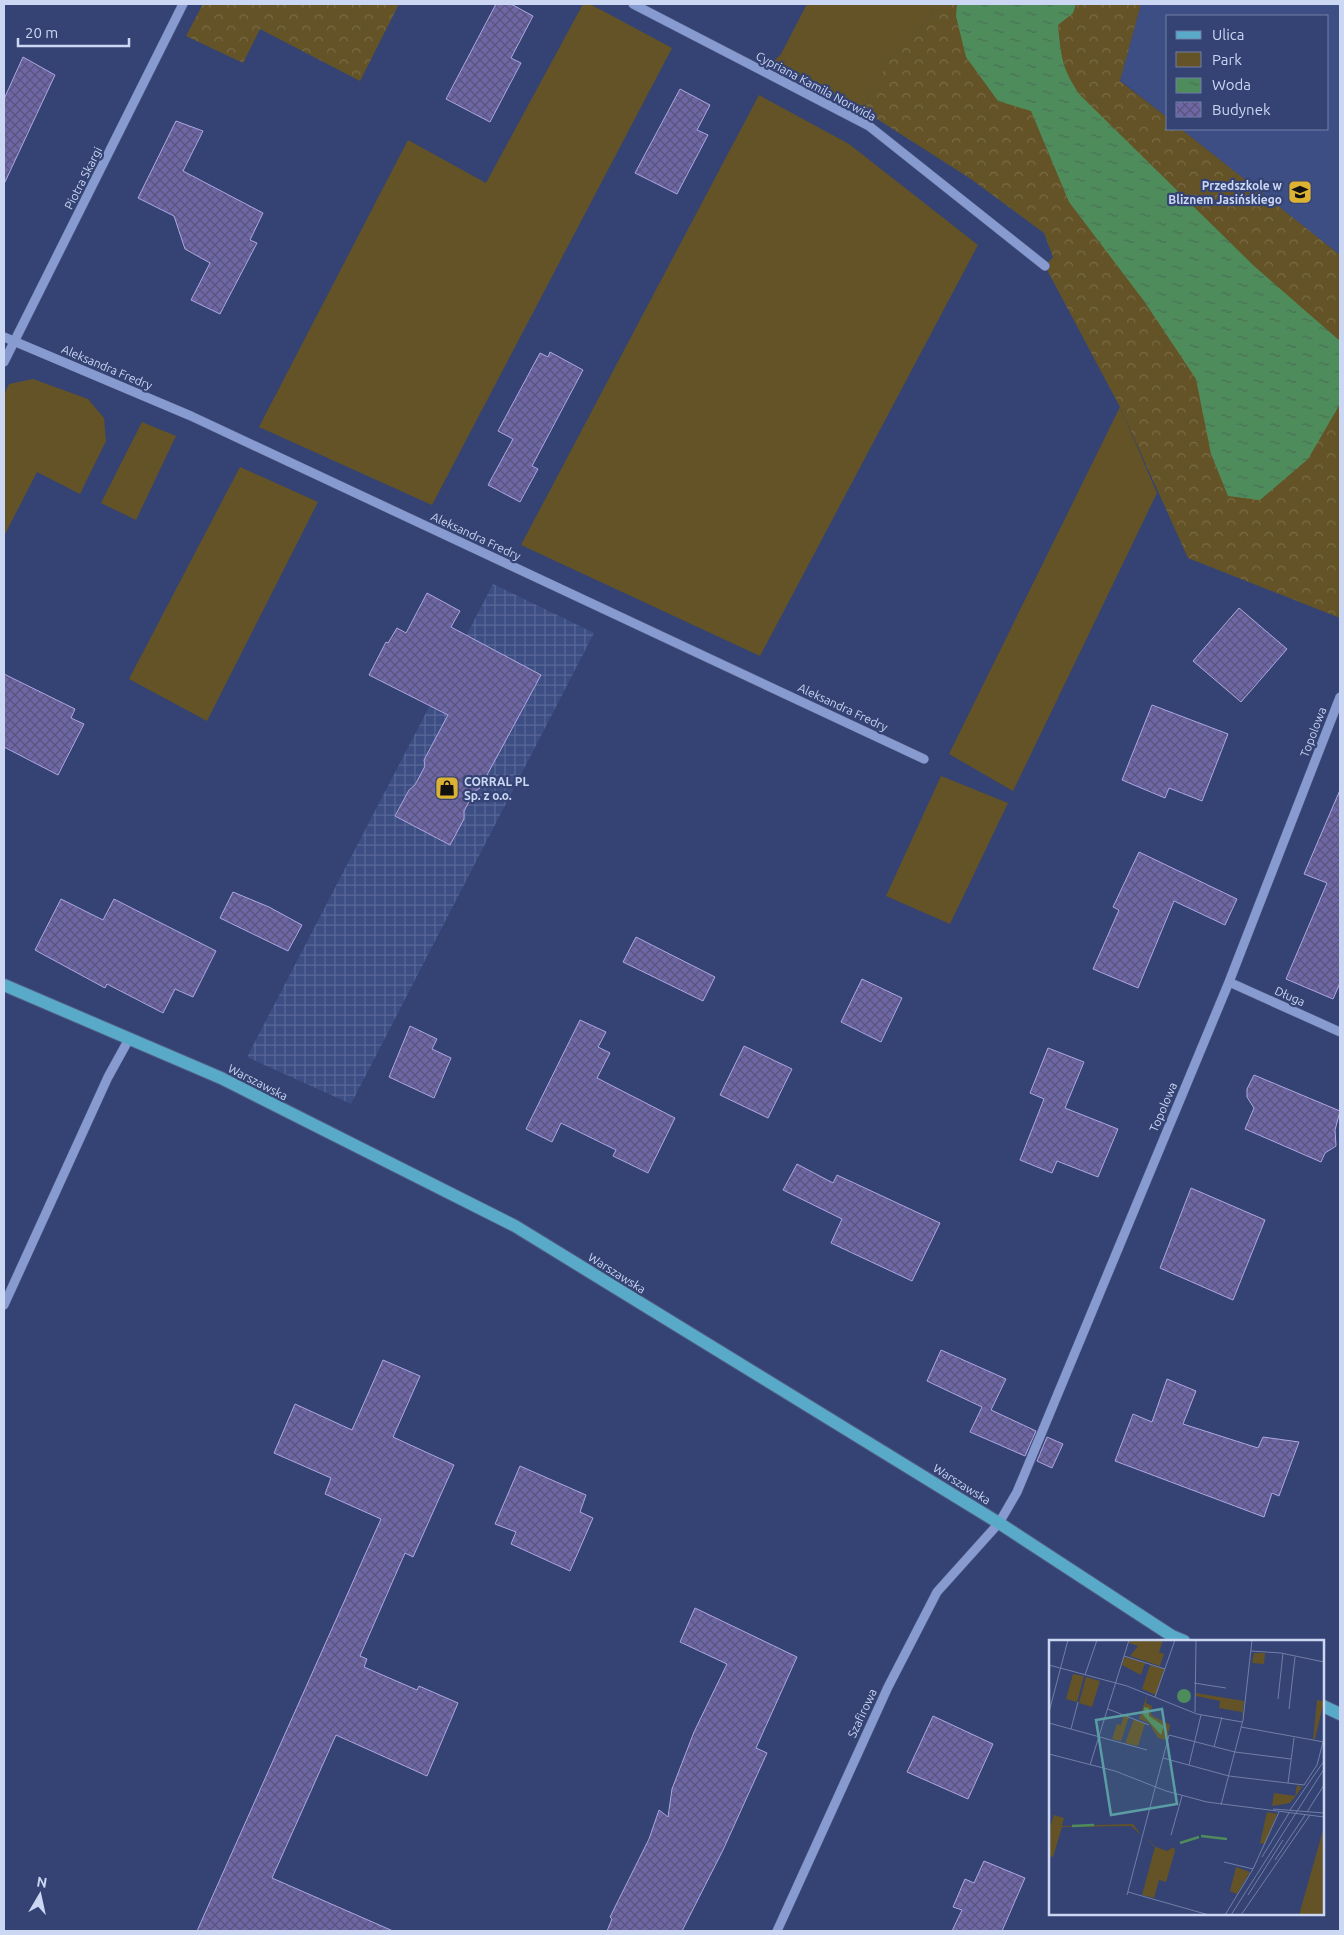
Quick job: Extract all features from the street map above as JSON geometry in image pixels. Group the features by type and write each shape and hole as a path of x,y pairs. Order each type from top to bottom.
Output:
{"main road":[{"name":"Warszawska","path":"4,985 221,1078 515,1226 999,1524 1172,1636 1182,1640"},
{"path":"1324,1706 1340,1714"}],"street":[{"name":"Piotra Skargi","path":"4,362 184,4"},
{"name":"Cypriana Kamila Norwida","path":"633,4 869,126 1045,266"},
{"name":"Aleksandra Fredry","path":"4,337 200,420 924,759"},
{"name":"Topolowa","path":"999,1524 1017,1492 1228,982 1340,697"},
{"name":"Długa","path":"1228,982 1340,1032"},
{"path":"4,1304 108,1077 129,1039"},
{"name":"Szafirowa","path":"777,1931 888,1687 937,1592 999,1524"}],"shaded area":[{"name":"Przedszkole w Bliznem Jasińskiego","path":"1141,4 1340,4 1340,255 1182,130 1329,130 1329,15 1166,15 1166,116 1120,80"},
{"path":"493,584 594,633 351,1104 247,1057"}],"green space":[{"path":"203,4 399,4 360,81 260,29 243,63 186,36"},
{"path":"583,4 590,4 672,48 432,505 259,427 408,140 486,183"},
{"path":"807,4 937,4 931,17 915,33 904,30 863,110 773,62 781,54"},
{"path":"937,4 1141,4 1120,81 1166,116 1166,130 1182,130 1340,255 1340,618 1188,558 1120,407 1045,266 1053,257 1044,233 971,179 863,110 904,29 915,33 931,17"},
{"path":"759,95 849,144 978,245 760,656 521,545"},
{"path":"33,379 88,399 104,418 106,441 80,494 37,472 4,536 4,395 9,384"},
{"path":"1120,407 1157,493 1013,791 949,754"},
{"path":"142,422 176,436 136,520 101,503"},
{"path":"240,467 318,502 207,721 129,679"},
{"path":"941,776 1008,803 950,924 886,896"}],"water":[{"path":"957,4 1076,4 1073,13 1058,25 1063,62 1069,78 1080,95 1254,266 1340,341 1340,404 1308,459 1260,500 1228,496 1211,454 1196,379 1144,301 1069,202 1031,111 998,101 966,57 956,16"}],"building":[{"path":"496,4 511,4 533,16 511,58 521,63 490,122 446,99"},
{"path":"23,57 55,75 4,184 4,99"},
{"path":"680,89 710,105 697,130 708,135 677,194 635,173"},
{"path":"176,121 203,131 183,171 263,213 250,240 257,243 220,314 191,300 210,263 185,249 174,216 138,198"},
{"path":"550,352 583,370 532,466 538,469 520,502 488,485 513,439 498,431 540,353 548,357"},
{"path":"427,593 460,611 451,627 541,675 480,788 474,792 464,811 464,819 450,845 395,816 425,766 424,760 448,715 369,675 386,642 388,643 397,628 406,633"},
{"path":"1239,608 1287,649 1241,702 1193,661"},
{"path":"4,674 75,709 71,718 84,724 58,775 4,747"},
{"path":"1152,705 1228,734 1202,801 1169,788 1165,798 1122,780"},
{"path":"1340,790 1340,983 1333,999 1286,979 1327,883 1304,874"},
{"path":"1139,852 1237,899 1225,925 1174,901 1138,988 1093,969 1119,910 1113,907"},
{"path":"233,892 269,907 302,925 288,951 220,918"},
{"path":"61,899 103,920 114,899 216,951 193,997 175,989 163,1013 107,984 105,988 35,950"},
{"path":"636,937 715,977 703,1001 623,962"},
{"path":"862,979 902,998 881,1042 841,1022"},
{"path":"580,1020 606,1032 598,1047 610,1053 597,1078 675,1118 648,1173 613,1156 616,1150 561,1123 552,1142 526,1129"},
{"path":"410,1026 437,1039 432,1049 451,1058 434,1098 389,1077"},
{"path":"744,1046 792,1069 768,1118 720,1095"},
{"path":"1048,1048 1084,1062 1065,1108 1118,1129 1098,1177 1057,1161 1052,1173 1020,1160 1044,1099 1030,1093"},
{"path":"1254,1075 1340,1111 1335,1130 1336,1146 1325,1153 1321,1162 1245,1129 1254,1108 1247,1097 1247,1089"},
{"path":"797,1164 833,1183 837,1175 940,1223 912,1281 831,1243 842,1219 783,1190"},
{"path":"1191,1188 1265,1220 1233,1300 1160,1268"},
{"path":"941,1350 1006,1379 991,1410 1036,1431 1025,1456 970,1432 982,1407 927,1381"},
{"path":"383,1360 420,1376 393,1437 454,1465 413,1557 405,1553 360,1656 367,1659 364,1667 417,1690 419,1686 458,1703 427,1776 336,1735 272,1878 393,1931 197,1931 381,1519 325,1494 331,1478 274,1453 295,1404 352,1430"},
{"path":"1167,1379 1196,1391 1183,1424 1258,1448 1263,1437 1299,1442 1279,1496 1272,1493 1264,1517 1115,1461 1133,1414 1152,1422"},
{"path":"1047,1437 1063,1444 1052,1468 1037,1461"},
{"path":"520,1466 586,1495 580,1512 593,1518 570,1571 511,1544 516,1532 495,1524"},
{"path":"695,1608 797,1657 756,1748 767,1753 723,1850 682,1931 607,1931 612,1919 610,1917 649,1839 659,1810 668,1817 672,1789 694,1732 727,1664 680,1642"},
{"path":"933,1716 993,1744 968,1799 907,1772"},
{"path":"984,1861 1025,1878 1002,1931 952,1931 962,1910 953,1907 965,1879 974,1883"}],"place":[{"name":"Przedszkole w Bliznem Jasińskiego","path":"1300,192"},
{"name":"CORRAL PL Sp. z o.o.","path":"447,788"}]}
